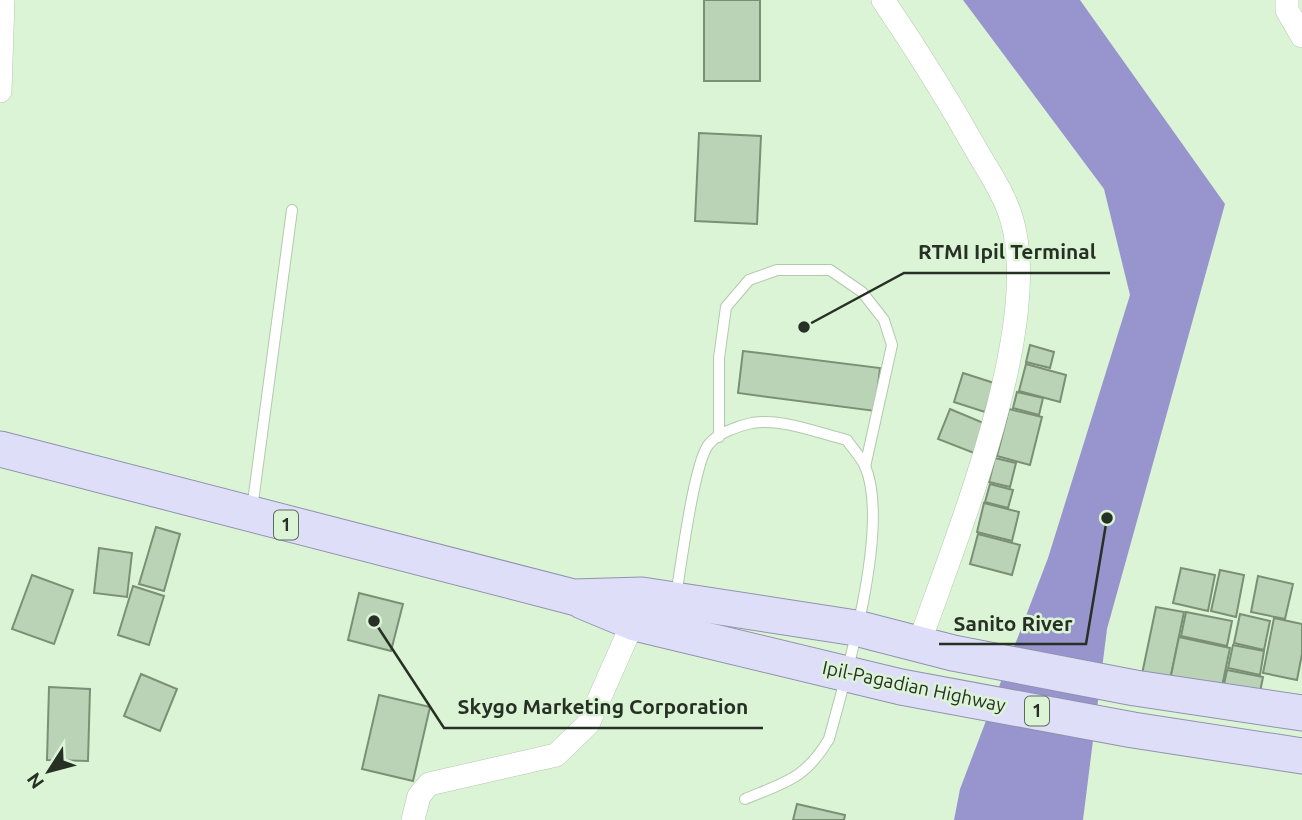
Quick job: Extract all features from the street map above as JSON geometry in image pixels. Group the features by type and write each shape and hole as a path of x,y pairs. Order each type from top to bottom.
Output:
{"main road":[{"name":"1","path":"0,449 251,515"},
{"name":"Ipil-Pagadian Highway","path":"251,515 573,597 661,613 846,673 1133,730 1302,756"},
{"name":"1","path":"661,613 856,628 953,653 1135,688 1302,713"}],"street":[{"path":"0,91 3,0"},
{"path":"883,0 956,113 998,188 1013,223 1019,259 1013,338 990,435 919,644"},
{"path":"1287,0 1287,10 1302,36"},
{"path":"413,820 419,796 429,784 556,755 572,742 588,724 661,613"}],"lane":[{"path":"251,515 292,209"},
{"path":"719,437 719,358 726,307 749,280 777,270 830,271 862,292 884,320 891,345 865,467"},
{"path":"661,613 708,444 729,430 754,422 791,426 847,440 865,467 872,502 870,560 829,739 815,762 796,778 745,799"}],"shaded area":[{"path":"963,0 1080,0 1225,204 1107,629 1083,820 954,820 960,789 1048,558 1130,295 1104,189"}],"building":[{"path":"704,0 760,0 760,81 704,81"},
{"path":"699,133 761,136 757,224 695,221"},
{"path":"1030,345 1054,352 1050,368 1026,362"},
{"path":"743,351 880,368 875,411 738,393"},
{"path":"1026,364 1066,375 1060,402 1019,391"},
{"path":"963,373 994,383 985,412 954,402"},
{"path":"1017,392 1043,398 1039,415 1013,408"},
{"path":"950,409 986,424 974,453 938,439"},
{"path":"1009,409 1042,417 1030,465 997,456"},
{"path":"995,458 1016,463 1010,487 989,482"},
{"path":"990,484 1013,490 1008,508 985,502"},
{"path":"984,503 1019,512 1012,541 977,532"},
{"path":"156,527 180,534 164,591 139,584"},
{"path":"978,534 1020,545 1012,575 970,564"},
{"path":"99,548 132,553 127,597 94,593"},
{"path":"1181,568 1215,575 1208,611 1173,603"},
{"path":"1220,570 1244,575 1236,617 1211,611"},
{"path":"32,575 73,590 54,644 12,629"},
{"path":"1258,576 1293,584 1285,619 1251,612"},
{"path":"133,586 164,596 149,645 118,635"},
{"path":"359,593 403,604 391,651 348,640"},
{"path":"1156,607 1184,612 1170,680 1142,674"},
{"path":"1186,612 1232,621 1227,646 1181,636"},
{"path":"1240,614 1270,621 1264,650 1234,643"},
{"path":"1274,618 1302,624 1302,654 1297,680 1263,673"},
{"path":"1179,637 1230,648 1220,696 1169,685"},
{"path":"1233,645 1264,651 1260,675 1228,668"},
{"path":"1227,670 1263,677 1258,702 1222,694"},
{"path":"141,674 177,689 160,731 124,716"},
{"path":"49,687 90,689 88,761 47,760"},
{"path":"379,695 430,707 413,781 362,769"},
{"path":"797,804 845,815 844,820 793,820"}],"place":[{"name":"RTMI Ipil Terminal","path":"804,327"},
{"name":"Sanito River","path":"1107,518"},
{"name":"Skygo Marketing Corporation","path":"374,621"}]}
